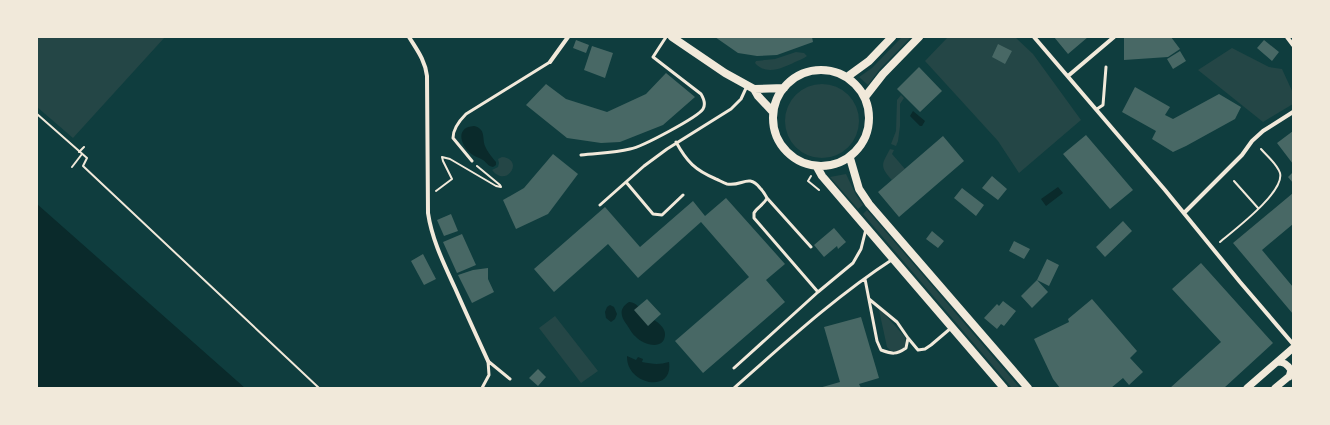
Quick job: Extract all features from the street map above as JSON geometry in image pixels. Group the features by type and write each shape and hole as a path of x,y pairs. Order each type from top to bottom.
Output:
{"main road":[{"path":"672,37 750,88 773,112"},
{"path":"847,77 869,61 892,37"},
{"path":"865,98 883,74 919,37"},
{"path":"820,70 834,72 847,77 855,84 865,98 869,111 870,122 868,132 861,146 850,158 840,163 828,166 817,167 804,164 792,158 776,137 773,125 773,112 777,99 784,88 794,78 807,72 820,70"},
{"path":"750,88 784,88"},
{"path":"850,158 859,189 869,204 1028,388"},
{"path":"817,167 822,176 1004,388"}],"street":[{"path":"409,37 426,66 428,200 430,226 444,265 488,361"},
{"path":"550,62 568,37"},
{"path":"1034,37 1097,109 1293,344"},
{"path":"1068,76 1114,37"},
{"path":"1287,37 1293,45"},
{"path":"1184,213 1242,155 1252,141 1262,131 1293,112"},
{"path":"1247,388 1293,348"},
{"path":"1275,388 1291,375 1291,370 1288,365 1277,362"}],"lane":[{"path":"581,155 631,149 646,144 695,116 703,108 705,104 704,98 701,94 653,57 666,37"},
{"path":"472,161 453,138 453,132 460,120 466,114 550,62"},
{"path":"1097,109 1103,105 1106,67"},
{"path":"600,205 644,166 676,142 731,109 750,88"},
{"path":"676,142 685,158 701,172 728,184 738,184 747,180 756,182 767,198 810,247"},
{"path":"626,182 653,214 658,216 662,215 683,195"},
{"path":"767,198 765,202 756,209 754,218 818,292"},
{"path":"734,368 818,292 853,263 861,249 867,227"},
{"path":"734,388 804,325 893,259"},
{"path":"865,279 877,341 881,350 898,354 906,348 908,338"},
{"path":"869,299 897,322 918,350 925,349 952,327"},
{"path":"488,361 510,379"},
{"path":"482,388 488,375 488,361"}],"path":[{"path":"37,114 87,158 83,166 319,388"},
{"path":"72,167 84,147"},
{"path":"1220,242 1258,208 1276,189 1280,177 1277,168 1261,149"},
{"path":"437,191 452,180 442,157 450,159 496,186 501,187 472,161"},
{"path":"1234,181 1258,208"}],"shaded area":[{"path":"37,37 165,37 73,138 37,107"},
{"path":"902,37 911,37 879,70 868,85 859,77 872,68"},
{"path":"948,37 1015,37 1033,54 1081,120 1019,173 998,141 925,61"},
{"path":"1232,48 1269,67 1282,69 1293,93 1293,104 1263,122 1198,70"},
{"path":"796,52 804,53 807,56 785,67 775,70 764,69 755,63 756,61 775,59"},
{"path":"822,84 843,90 853,100 859,121 853,142 843,152 822,158 801,152 791,142 785,121 791,100 801,90"},
{"path":"901,95 904,98 900,104 900,126 896,146 891,144 896,131 897,100"},
{"path":"913,111 925,121 922,126 920,126 910,116"},
{"path":"468,127 478,127 482,131 485,146 496,162 496,165 493,167 471,153 463,144 461,136 462,132"},
{"path":"890,149 894,150 892,154 905,169 892,180 885,171 883,165"},
{"path":"502,157 509,159 513,167 508,175 503,176 498,175 492,170 498,167 498,159"},
{"path":"846,174 856,195 863,205 858,209 830,177"},
{"path":"1058,187 1063,193 1046,206 1041,199"},
{"path":"37,204 245,388 37,388"},
{"path":"867,210 1020,388 1012,388 863,214"},
{"path":"629,302 636,304 639,307 648,325 654,320 661,326 665,334 661,343 658,345 648,344 639,340 633,334 622,315 623,307"},
{"path":"610,305 614,307 617,314 615,319 611,322 606,318 605,312 607,307"},
{"path":"880,309 905,337 906,345 904,348 896,352 891,351 887,347"},
{"path":"555,316 598,371 581,383 539,328"},
{"path":"627,356 636,360 638,357 643,359 642,362 649,363 659,364 669,362 669,372 664,379 658,382 650,382 641,379 634,374 629,366"}],"building":[{"path":"715,37 812,37 813,42 777,55 757,56 738,53"},
{"path":"1054,37 1088,37 1068,54"},
{"path":"1125,37 1171,37 1180,49 1168,57 1124,60"},
{"path":"576,40 589,45 586,53 573,48"},
{"path":"1264,40 1279,52 1272,61 1257,48"},
{"path":"998,44 1012,51 1005,64 992,57"},
{"path":"592,46 613,53 605,78 584,70"},
{"path":"1180,51 1186,61 1173,69 1167,59"},
{"path":"919,67 942,91 920,112 897,89"},
{"path":"666,73 695,97 663,125 620,142 601,143 567,138 526,105 546,84 566,99 607,112 646,94"},
{"path":"1135,87 1170,107 1165,115 1173,119 1219,94 1241,107 1235,119 1173,152 1152,139 1156,131 1122,112"},
{"path":"1293,131 1293,164 1277,143"},
{"path":"1086,135 1133,190 1110,209 1063,154"},
{"path":"943,136 964,161 899,217 878,192"},
{"path":"553,154 578,174 548,214 516,229 503,200 524,188"},
{"path":"1293,172 1293,183 1288,177"},
{"path":"992,176 1007,189 998,200 982,188"},
{"path":"962,188 984,205 976,216 954,198"},
{"path":"1293,193 1293,224 1262,250 1293,287 1293,314 1233,243"},
{"path":"726,198 785,264 766,280 785,302 703,373 675,341 749,277 701,222 638,278 608,244 554,292 534,269 605,207 640,247 693,201 705,216"},
{"path":"451,214 458,231 444,236 437,220"},
{"path":"1123,221 1132,231 1105,257 1096,247"},
{"path":"834,228 846,242 838,249 837,246 824,257 814,245"},
{"path":"932,231 944,241 938,248 926,239"},
{"path":"462,234 476,265 457,273 443,242"},
{"path":"1014,241 1030,249 1024,259 1009,251"},
{"path":"423,254 436,279 424,285 411,261"},
{"path":"1047,259 1059,265 1049,286 1037,280"},
{"path":"1201,263 1273,343 1224,388 1170,388 1221,342 1172,289"},
{"path":"488,268 488,279 494,292 472,303 458,275 473,270"},
{"path":"1037,280 1048,292 1032,308 1021,296"},
{"path":"647,299 661,314 648,326 634,310"},
{"path":"1092,299 1137,351 1130,358 1143,372 1129,385 1123,378 1111,388 1060,388 1053,379 1034,339 1069,322 1068,319"},
{"path":"1003,301 1016,311 1004,326 1001,324 997,329 984,318 997,304 999,306"},
{"path":"861,317 879,378 859,384 861,388 819,388 840,382 824,327"},
{"path":"538,369 546,377 538,386 529,378"}]}
